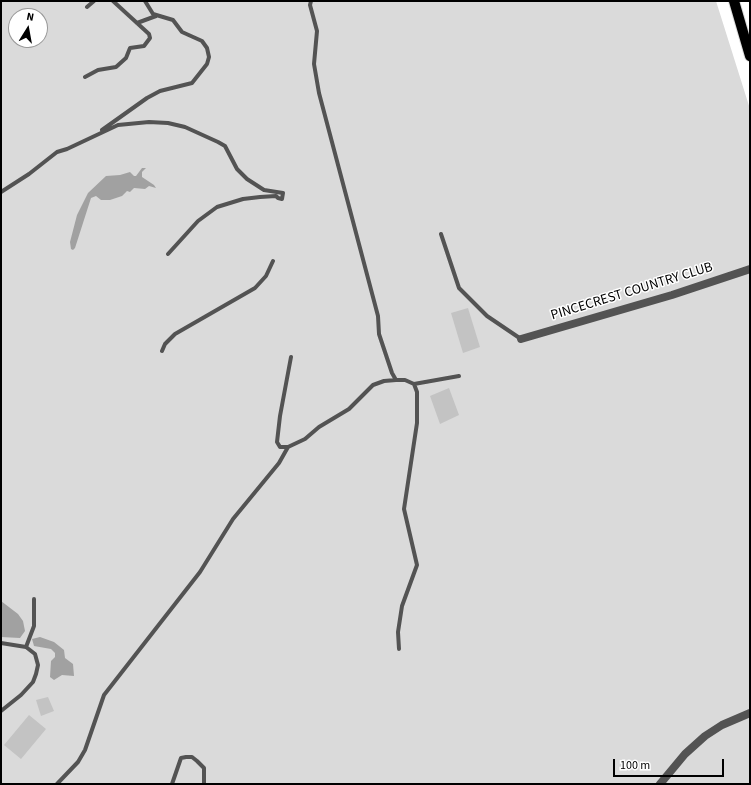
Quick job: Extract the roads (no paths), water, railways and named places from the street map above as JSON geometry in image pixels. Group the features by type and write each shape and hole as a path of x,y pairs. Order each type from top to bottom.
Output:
{"main road":[{"path":"734,1 750,56"}],"street":[{"name":"PINCECREST COUNTRY CLUB","path":"521,339 672,295 750,269"},
{"path":"660,784 685,754 706,736 722,725 750,713"}],"lane":[{"path":"87,6 94,1"},
{"path":"85,77 98,70 116,67 126,58 130,48 144,46 148,43 150,38 149,34 113,1"},
{"path":"97,134 147,98 160,91 192,83 207,64 209,57 202,41 182,32 173,20 153,14 146,1"},
{"path":"311,1 310,5 317,31 314,64 319,93 378,316 379,334 392,373 396,380"},
{"path":"137,23 156,16"},
{"path":"1,192 29,174 57,152 67,149 118,125 132,122 168,123 185,127 225,146 237,169 264,190 283,193 282,199 276,196 243,199 216,207 198,221 176,247 168,254"},
{"path":"441,234 458,288 487,316 521,339"},
{"path":"162,351 175,334 255,288 266,276 273,262"},
{"path":"288,448 280,447 277,442 291,358"},
{"path":"57,784 78,762 85,750 104,695 200,572 233,519 279,464 288,448 349,409 373,386 384,381 405,380 414,384 459,376"},
{"path":"399,649 398,632 402,606 417,565 404,509 417,417 417,392 414,384"},
{"path":"26,647 34,626 34,599"},
{"path":"1,642 26,647 35,654 38,665 33,682 21,695 1,711"},
{"path":"172,784 181,758 192,757 204,768 204,784"}]}
